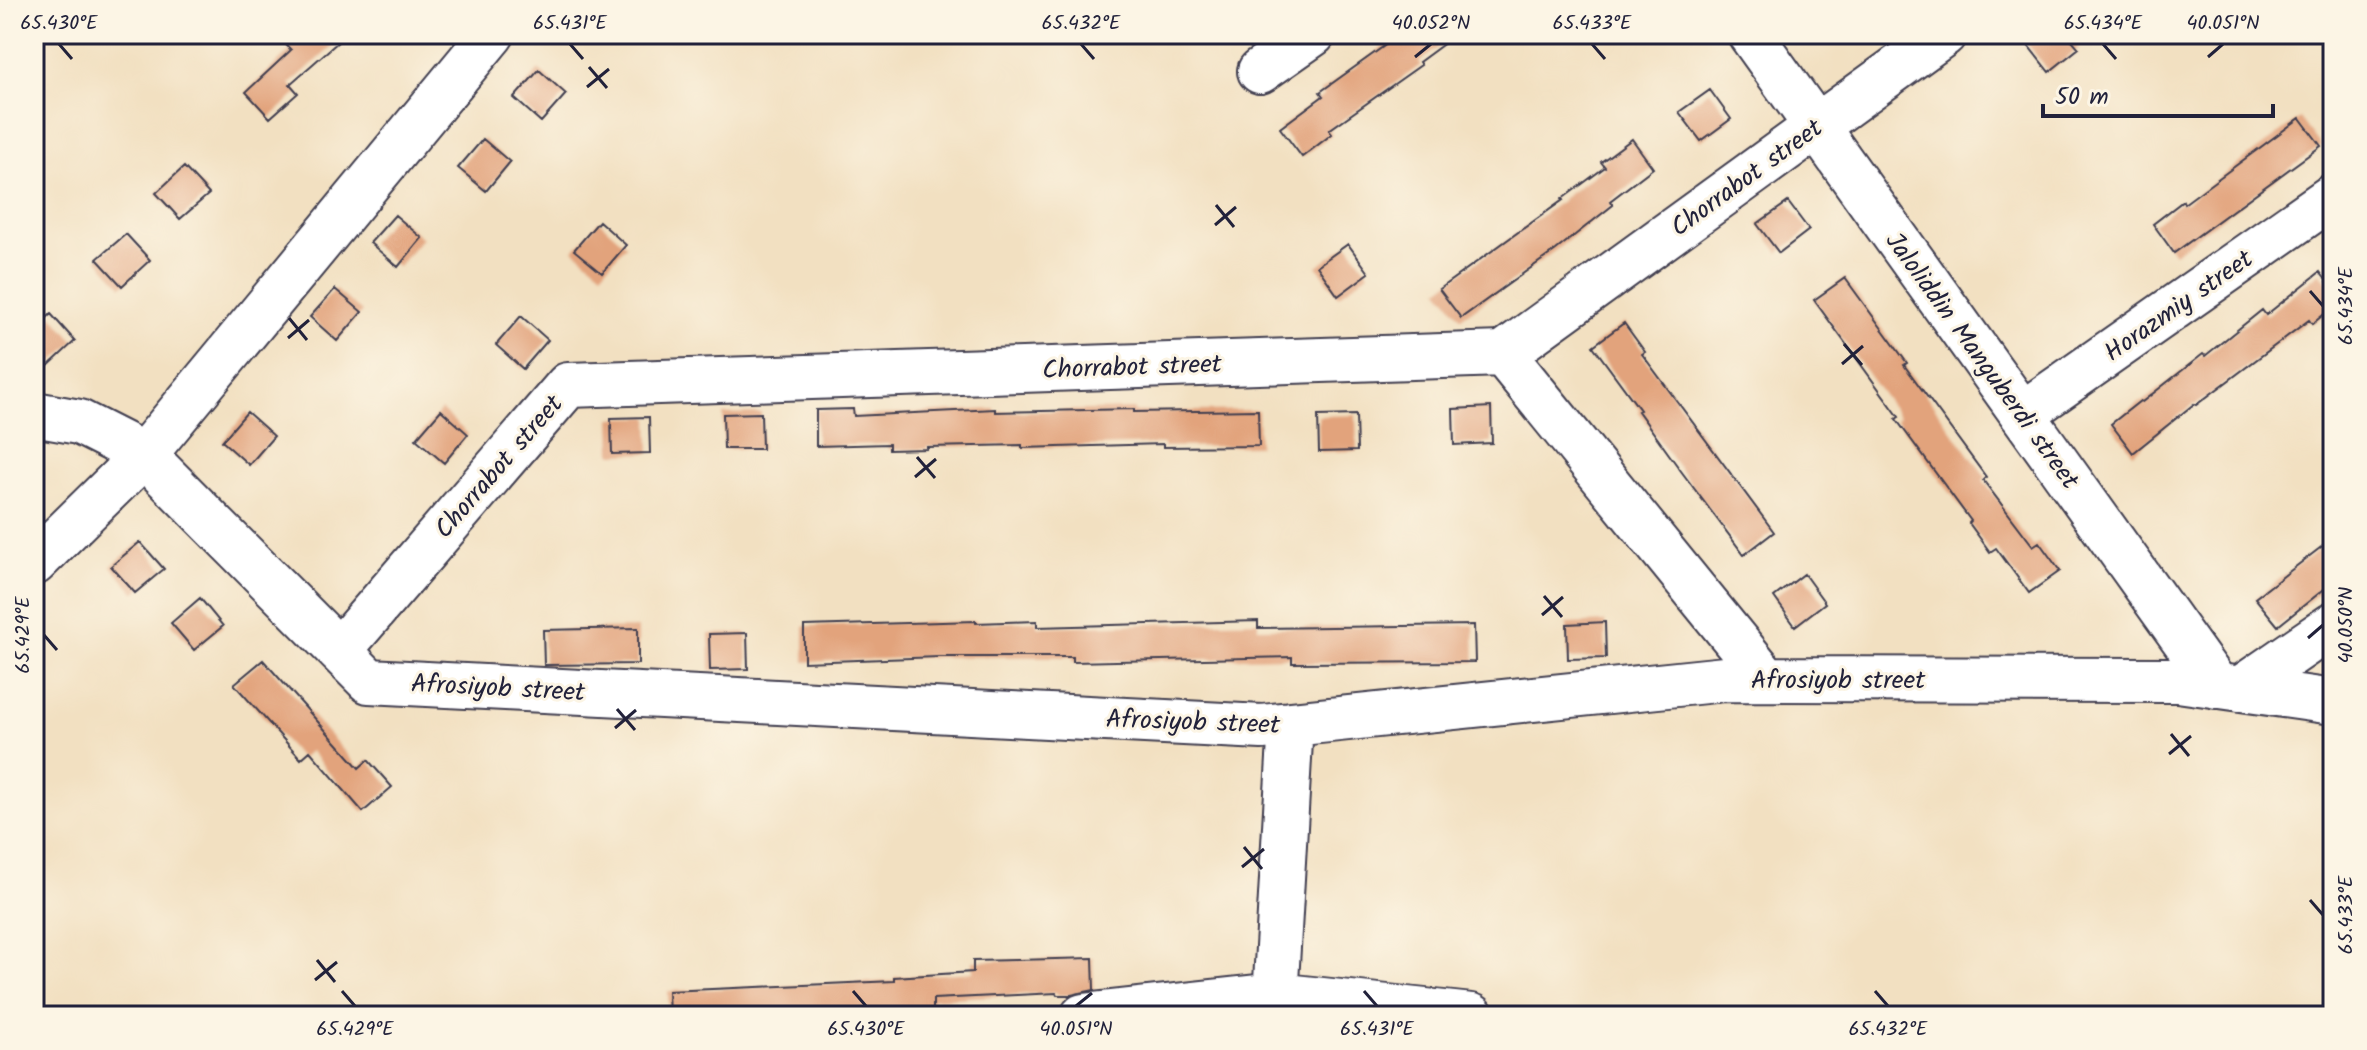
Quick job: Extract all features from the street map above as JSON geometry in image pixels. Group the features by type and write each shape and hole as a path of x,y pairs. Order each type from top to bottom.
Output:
{"street":[{"path":"34,563 144,455 492,34"},
{"path":"1260,71 1313,34"},
{"name":"Jaloliddin Manguberdi street","path":"1750,34 2022,414 2229,687"},
{"name":"Chorrabot street","path":"339,651 568,385 1503,354 1944,34"},
{"name":"Horazmiy street","path":"2022,414 2333,196"},
{"path":"1503,354 1767,679"},
{"name":"Afrosiyob street","path":"34,414 79,422 144,455 369,681 1262,727 1725,679 2178,680 2333,702"},
{"path":"2229,687 2333,625"},
{"path":"1274,1006 1291,724"},
{"path":"1083,1016 1274,1006 1472,1016"}],"building":[{"path":"276,34 347,34 290,84 298,93 270,118 246,92 291,50"},
{"path":"1401,34 1457,34 1419,62 1421,65 1329,130 1332,134 1302,157 1280,128 1323,96 1320,92"},
{"path":"2019,34 2067,34 2079,48 2049,72"},
{"path":"539,70 566,94 541,122 514,98"},
{"path":"1710,90 1731,119 1701,141 1679,112"},
{"path":"2300,118 2321,146 2174,253 2153,224"},
{"path":"483,139 510,162 486,191 458,168"},
{"path":"1632,139 1653,168 1610,201 1613,205 1556,250 1461,318 1439,289 1563,200 1605,167 1601,162"},
{"path":"184,167 209,194 180,219 156,193"},
{"path":"1788,202 1809,230 1779,253 1757,224"},
{"path":"395,215 422,238 398,267 370,243"},
{"path":"599,221 626,245 602,273 574,250"},
{"path":"126,234 150,260 122,286 97,259"},
{"path":"1348,244 1369,273 1338,296 1317,266"},
{"path":"2320,272 2333,289 2333,307 2312,324 2309,320 2133,453 2111,424 2262,310 2266,315"},
{"path":"1845,278 1986,477 1983,480 2033,546 2039,542 2060,571 2029,593 1996,548 1990,552 1896,419 1899,417 1814,300"},
{"path":"335,289 362,312 337,341 310,317"},
{"path":"51,314 75,341 47,367 34,352 34,330"},
{"path":"521,316 548,340 523,369 496,345"},
{"path":"1624,323 1645,352 1642,354 1774,532 1744,555 1593,346"},
{"path":"1491,407 1492,443 1454,445 1453,409"},
{"path":"853,409 854,416 995,409 995,412 1258,410 1259,446 1163,447 1163,444 1022,448 1022,445 889,450 889,444 816,446 816,410"},
{"path":"441,410 468,434 444,463 416,439"},
{"path":"247,412 274,436 249,465 222,441"},
{"path":"761,413 762,449 724,449 723,414"},
{"path":"1356,415 1357,451 1319,452 1318,416"},
{"path":"649,417 650,453 612,454 611,418"},
{"path":"2333,538 2333,582 2278,626 2255,598"},
{"path":"140,542 164,569 135,593 111,566"},
{"path":"1804,574 1825,603 1795,626 1774,597"},
{"path":"200,598 223,626 194,650 171,623"},
{"path":"1037,621 1037,627 1258,621 1258,628 1474,625 1475,662 1292,663 1292,657 1073,662 1073,657 939,657 804,662 804,626"},
{"path":"1605,622 1606,658 1568,659 1567,624"},
{"path":"638,628 638,664 544,665 543,630"},
{"path":"747,633 748,669 710,670 709,634"},
{"path":"263,660 359,768 368,760 392,787 363,812 310,751 301,759 234,684"},
{"path":"1093,958 1094,990 1071,995 1056,993 933,999 933,1011 864,1016 669,1016 668,991 894,981 894,977 973,972 973,961"}]}
